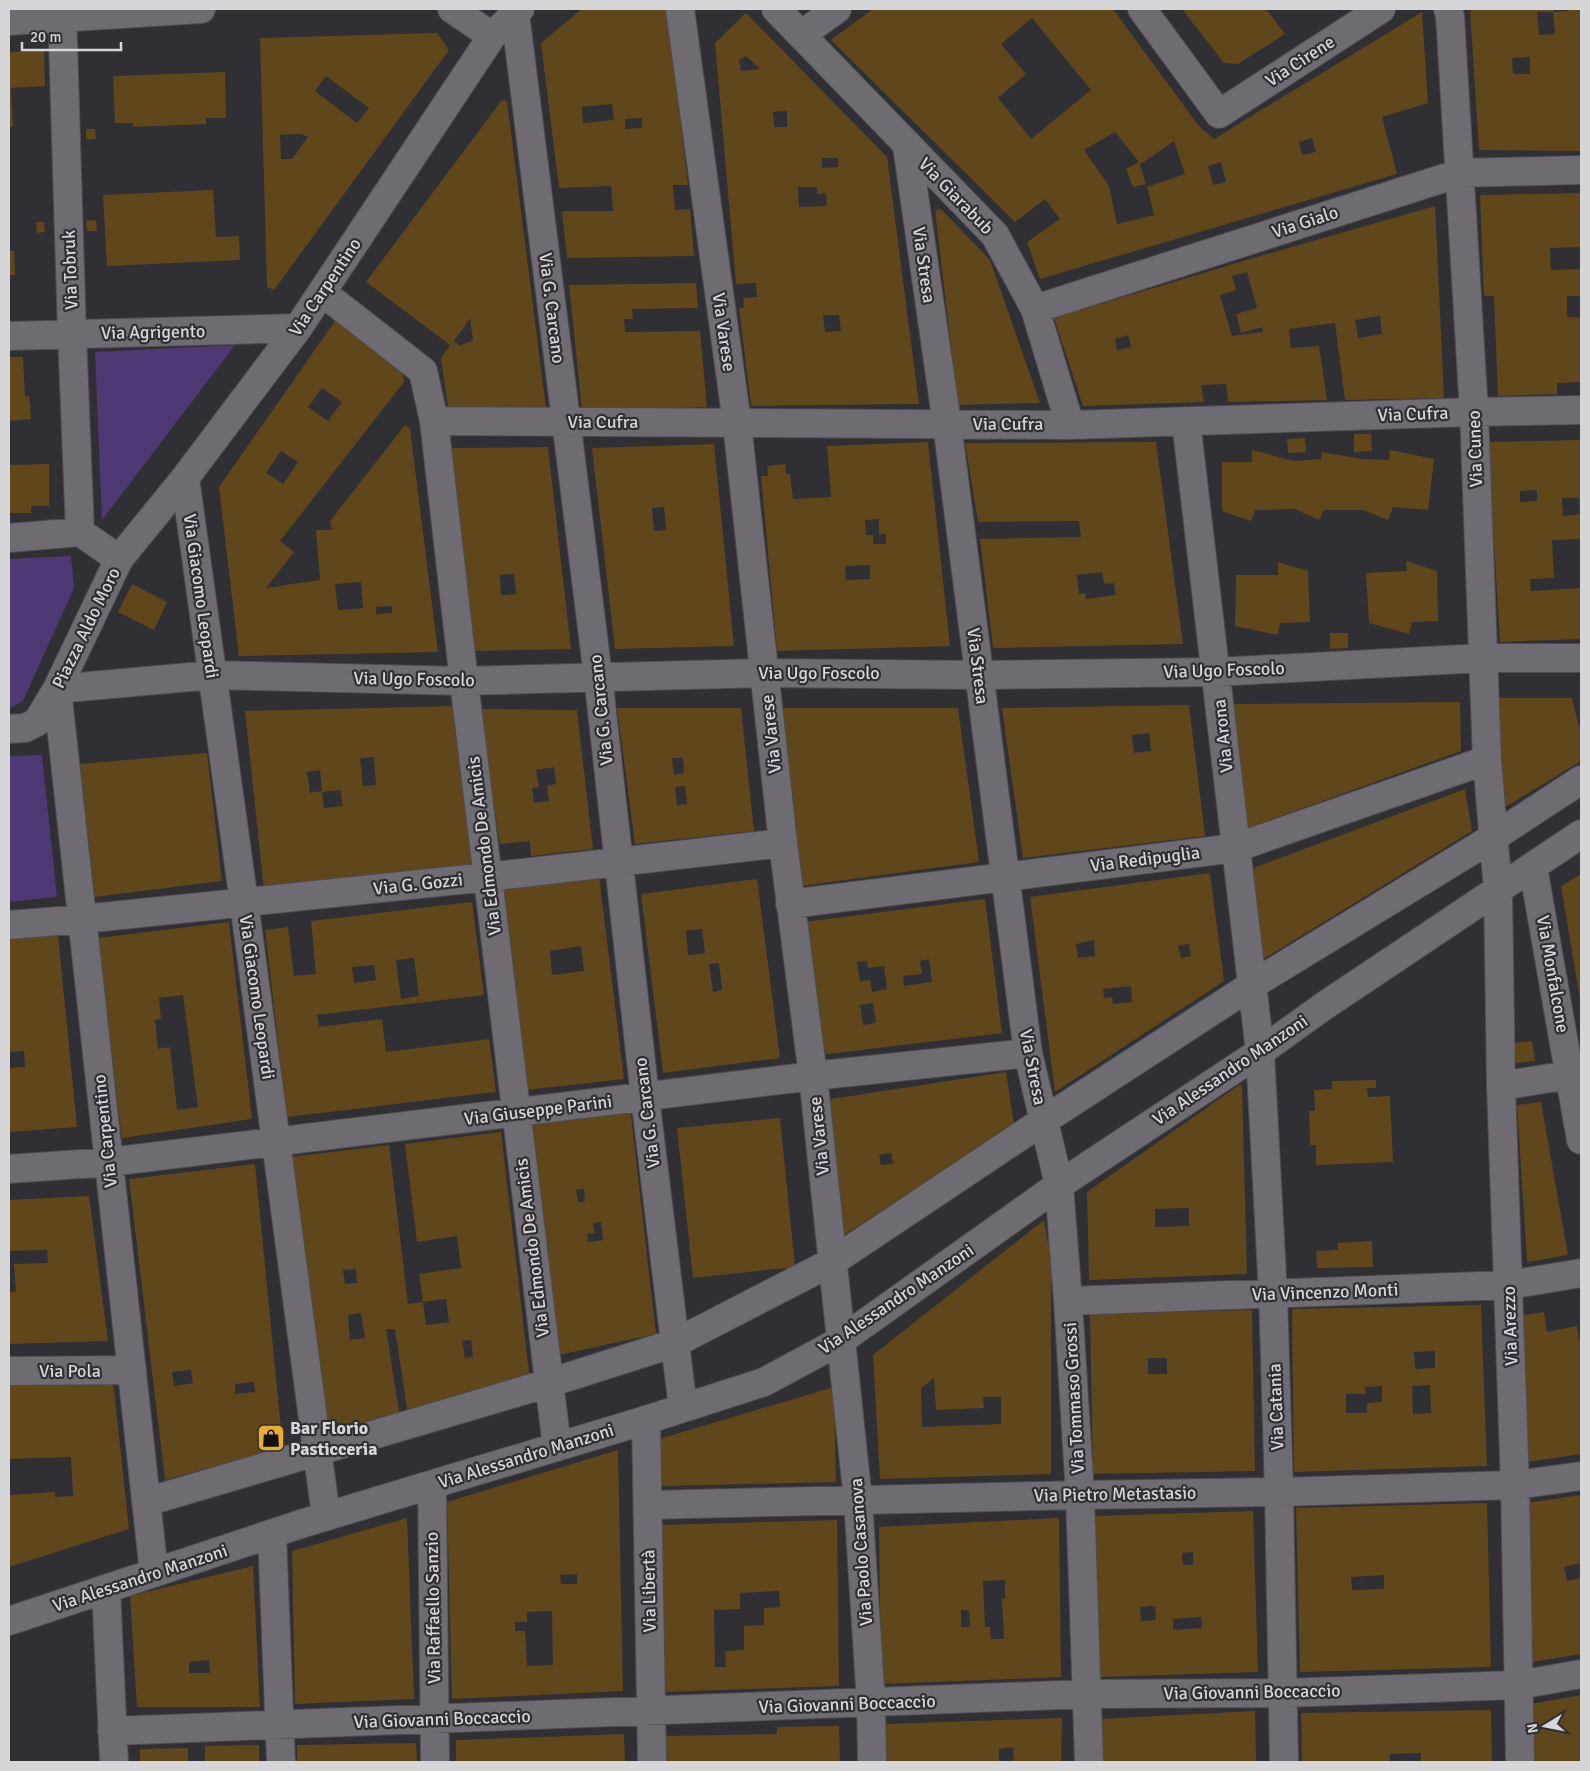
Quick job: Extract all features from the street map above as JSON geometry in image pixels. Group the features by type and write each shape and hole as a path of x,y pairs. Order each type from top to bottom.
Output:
{"street":[{"path":"9,21 62,13 201,9"},
{"path":"452,9 492,36"},
{"name":"Via Varese","path":"680,9 737,423 783,844 813,1076 840,1341"},
{"name":"Via Giarabub","path":"776,9 995,235 1035,309 1070,425"},
{"path":"801,35 837,9"},
{"name":"Via Cirene","path":"1142,9 1219,114 1381,9"},
{"name":"Via Cuneo","path":"1448,9 1450,16 1474,412 1487,760 1498,890"},
{"name":"Via Carpentino","path":"119,558 185,478 298,328 492,36 518,11"},
{"name":"Via G. Carcano","path":"518,11 683,1408"},
{"name":"Via Tobruk","path":"62,13 80,532"},
{"name":"Via Stresa","path":"907,146 947,424 1028,1053 1059,1185"},
{"name":"Via Gialo","path":"1035,309 1460,173 1581,170"},
{"name":"Via Edmondo De Amicis","path":"323,293 424,371 434,421 557,1447"},
{"name":"Via Agrigento","path":"9,336 298,328"},
{"name":"Via Cufra","path":"434,421 1070,425 1581,410"},
{"name":"Via Arona","path":"1186,421 1260,1052"},
{"name":"Via Giacomo Leopardi","path":"185,478 326,1516"},
{"path":"9,538 80,532"},
{"name":"Piazza Aldo Moro","path":"9,729 25,728 37,722 57,689 119,558 80,532"},
{"name":"Via Ugo Foscolo","path":"57,689 212,675 464,680 764,672 979,675 1216,672 1483,658 1581,658"},
{"name":"Via Carpentino","path":"57,689 154,1573"},
{"name":"Via Redipuglia","path":"790,904 1235,848 1487,760"},
{"path":"146,1502 317,1450 549,1384 675,1342 832,1262 1252,985 1494,837 1581,780"},
{"name":"Via Alessandro Manzoni","path":"9,1621 326,1516 646,1420 764,1382 840,1341 1059,1185 1260,1052 1324,1006 1581,834"},
{"name":"Via G. Gozzi","path":"9,925 488,877 783,844"},
{"name":"Via Monfalcone","path":"1533,867 1576,1074 1581,1140"},
{"name":"Via Arezzo","path":"1498,890 1501,1086 1515,1485 1520,1762"},
{"name":"Via Catania","path":"1260,1052 1273,1294 1284,1762"},
{"name":"Via Giuseppe Parini","path":"9,1169 108,1162 813,1076 1028,1053"},
{"path":"1501,1086 1576,1074"},
{"name":"Via Tommaso Grossi","path":"1059,1185 1080,1495 1089,1762"},
{"name":"Via Vincenzo Monti","path":"1068,1301 1509,1285 1581,1273"},
{"name":"Via Paolo Casanova","path":"840,1341 858,1500 871,1703 872,1762"},
{"name":"Via Pola","path":"9,1371 132,1370"},
{"name":"Via Libertà","path":"646,1420 652,1762"},
{"name":"Via Pietro Metastasio","path":"648,1505 1279,1492 1515,1485 1581,1476"},
{"name":"Via Raffaello Sanzio","path":"432,1485 434,1762"},
{"path":"272,1534 281,1762"},
{"path":"106,1589 114,1762"},
{"name":"Via Giovanni Boccaccio","path":"112,1731 1086,1694 1283,1693 1518,1684 1581,1674"}],"shaded area":[{"path":"235,345 102,520 95,352"},
{"path":"71,556 74,588 23,701 9,709 9,559"},
{"path":"42,755 57,897 9,902 9,756"}],"building":[{"path":"582,9 667,9 688,185 673,185 675,210 690,209 694,256 567,258 562,211 613,211 611,186 559,188 541,43","holes":["612,104 614,120 583,123 582,107","642,118 642,128 625,129 625,119"]},
{"path":"873,9 1113,9 1198,125 1214,139 1422,12 1428,103 1382,117 1397,174 1040,279 1027,242 1060,219 1045,199 1015,222 831,40","holes":["1032,18 1091,90 1031,139 998,98 1026,74 1001,44","1115,132 1141,164 1174,141 1185,174 1147,187 1154,215 1117,224 1109,186 1084,150","1312,138 1316,152 1302,155 1299,142","1221,162 1226,182 1213,185 1208,166"]},
{"path":"1182,9 1266,9 1285,34 1238,64 1224,63"},
{"path":"1470,9 1554,9 1554,12 1581,9 1581,151 1479,150","holes":["1537,12 1553,12 1555,34 1539,35","1530,57 1530,74 1513,74 1512,58"]},
{"path":"746,13 887,157 919,404 751,406 739,308 744,308 743,298 757,297 756,283 736,284 715,43","holes":["746,56 760,69 741,71 739,60","787,111 787,127 774,127 773,112","822,158 838,158 838,167 822,168","798,187 817,187 817,194 826,193 827,206 799,207","823,315 839,315 841,331 825,332"]},
{"path":"437,33 449,50 274,290 267,287 260,38","holes":["326,76 369,108 357,123 315,91","301,134 308,137 292,159 281,159 280,135"]},
{"path":"44,50 45,86 11,88 13,127 9,127 9,52"},
{"path":"225,72 226,118 206,118 206,124 133,127 133,123 115,123 113,76"},
{"path":"502,100 507,101 546,408 448,407 441,358 450,345 366,282","holes":["470,318 473,340 460,346 454,341"]},
{"path":"86,129 95,129 96,139 86,139"},
{"path":"1139,162 1146,184 1133,187 1126,169"},
{"path":"213,190 216,237 239,236 240,260 107,266 103,195"},
{"path":"1581,193 1581,247 1550,248 1551,270 1581,269 1581,296 1567,296 1567,317 1581,318 1581,382 1557,383 1557,394 1498,396 1494,296 1484,296 1480,195"},
{"path":"1435,206 1444,398 1345,400 1335,323 1289,329 1291,348 1319,346 1327,400 1228,402 1226,384 1201,385 1204,402 1083,406 1054,318","holes":["1247,272 1257,308 1236,314 1241,333 1262,327 1263,332 1232,336 1220,295 1236,290 1232,276","1380,316 1382,334 1358,338 1355,320","1128,335 1131,347 1117,350 1115,339"]},
{"path":"941,209 990,260 1040,403 958,405 935,210"},
{"path":"96,220 97,231 87,231 86,221"},
{"path":"36,222 44,222 45,232 37,233"},
{"path":"9,251 14,251 15,275 9,275"},
{"path":"696,283 698,308 632,309 633,319 624,319 625,332 700,331 707,407 582,410 569,285"},
{"path":"335,321 402,367 404,382 280,541 294,552 266,588 320,580 316,530 332,530 330,521 405,425 410,429 438,652 239,656 219,487","holes":["322,388 342,402 328,421 308,407","281,451 298,462 283,484 266,473","361,582 363,608 338,610 335,584","392,606 392,613 376,614 376,607"]},
{"path":"9,357 23,357 25,397 29,396 31,419 9,421"},
{"path":"1354,434 1371,434 1372,451 1354,452"},
{"path":"1305,438 1306,452 1288,453 1287,439"},
{"path":"1581,440 1581,539 1552,540 1554,578 1530,579 1531,591 1581,588 1581,639 1500,642 1488,442","holes":["1537,490 1537,501 1520,502 1520,491","1562,498 1579,498 1580,514 1563,516"]},
{"path":"928,442 950,646 777,651 761,476 768,476 767,466 785,464 786,474 790,474 793,499 831,497 827,446","holes":["879,519 879,535 886,534 886,544 873,544 873,535 866,535 865,520","870,565 870,579 846,580 845,566"]},
{"path":"1156,442 1183,644 993,648 980,539 1081,537 1079,521 978,522 965,443","holes":["1102,572 1104,584 1114,583 1116,595 1086,599 1085,593 1079,594 1077,575"]},
{"path":"714,444 734,646 615,649 592,448","holes":["664,507 666,530 654,531 652,508"]},
{"path":"548,447 571,649 475,651 450,448","holes":["514,574 516,594 501,595 500,575"]},
{"path":"1252,450 1294,461 1321,459 1322,452 1362,459 1389,460 1390,450 1434,459 1428,510 1393,507 1388,520 1363,510 1324,510 1319,520 1295,509 1255,510 1251,521 1222,511 1222,462 1252,462"},
{"path":"49,464 49,506 31,506 31,513 9,513 9,465"},
{"path":"1406,561 1437,571 1438,621 1412,622 1409,634 1369,623 1366,573 1407,571"},
{"path":"1278,562 1308,571 1310,622 1280,623 1278,635 1235,626 1236,575 1278,575"},
{"path":"132,584 167,602 154,630 118,612"},
{"path":"1330,633 1348,633 1348,648 1330,649"},
{"path":"1499,698 1572,698 1579,727 1581,726 1581,761 1507,806 1503,805"},
{"path":"1460,702 1461,751 1248,828 1233,704"},
{"path":"1189,705 1205,836 1023,858 1002,708","holes":["1149,733 1151,751 1134,753 1132,735"]},
{"path":"456,706 474,867 264,890 245,711","holes":["374,757 376,785 363,786 360,758","320,770 322,791 310,793 307,772","340,790 343,806 324,808 322,792"]},
{"path":"617,708 741,708 754,831 635,844","holes":["672,758 683,758 684,773 674,775","685,786 687,804 677,805 675,787"]},
{"path":"781,708 958,708 979,862 801,886"},
{"path":"479,709 577,710 593,849 531,856 530,841 500,844","holes":["554,767 556,784 547,786 549,801 534,803 532,788 539,787 536,770"]},
{"path":"207,753 222,881 95,897 80,764"},
{"path":"1465,789 1472,831 1265,958 1262,956 1253,868"},
{"path":"1210,873 1224,981 1055,1092 1030,897","holes":["1094,940 1095,956 1078,958 1076,944","1189,944 1191,956 1181,958 1178,946","1131,986 1132,1002 1113,1004 1112,997 1104,998 1103,989"]},
{"path":"1581,874 1581,999 1580,999 1561,886"},
{"path":"599,876 624,1079 525,1090 500,889","holes":["581,946 584,971 552,975 550,951"]},
{"path":"757,879 780,1058 663,1073 641,894","holes":["702,929 705,953 688,955 686,931","719,963 722,990 713,992 709,964"]},
{"path":"985,899 1002,1033 821,1055 804,922","holes":["929,959 932,982 904,986 903,976 922,974 920,961","867,961 868,968 884,966 887,989 872,992 870,980 860,981 857,962","873,1003 876,1023 863,1025 860,1005"]},
{"path":"472,902 484,995 317,1015 319,1027 382,1019 386,1052 489,1039 496,1092 287,1117 265,930 288,927 294,976 316,974 311,921","holes":["414,958 419,996 401,999 396,960","374,965 376,980 354,983 352,967"]},
{"path":"229,922 252,1119 122,1138 98,938","holes":["183,995 198,1107 177,1110 170,1047 158,1049 155,1020 161,1019 159,998"]},
{"path":"58,935 77,1127 9,1132 9,1068 25,1067 24,1051 9,1052 9,940"},
{"path":"1532,1041 1535,1061 1516,1063 1513,1043"},
{"path":"1006,1072 1014,1124 840,1238 825,1100","holes":["891,1153 893,1164 881,1165 879,1155"]},
{"path":"1376,1080 1376,1088 1367,1088 1368,1097 1390,1096 1393,1162 1316,1165 1316,1145 1310,1145 1309,1111 1315,1111 1314,1090 1332,1089 1332,1081"},
{"path":"1239,1085 1242,1086 1247,1274 1089,1280 1087,1192","holes":["1189,1208 1189,1226 1155,1227 1155,1209"]},
{"path":"1541,1102 1568,1255 1527,1262 1517,1105"},
{"path":"630,1107 656,1334 554,1356 529,1123","holes":["584,1189 585,1201 578,1202 576,1190","601,1222 603,1240 588,1242 587,1234 595,1233 593,1223"]},
{"path":"780,1118 795,1267 693,1278 677,1128"},
{"path":"501,1132 530,1381 408,1415 395,1329 386,1329 400,1417 324,1436 291,1157 389,1145 408,1304 423,1302 419,1274 461,1268 457,1236 417,1242 405,1144","holes":["356,1269 357,1283 345,1284 343,1270","446,1299 449,1322 426,1325 423,1302","361,1313 365,1338 350,1340 348,1315","471,1340 473,1357 465,1358 462,1341"]},
{"path":"255,1164 283,1449 165,1480 129,1179","holes":["191,1370 193,1383 174,1386 172,1372","254,1382 255,1392 235,1394 235,1384"]},
{"path":"89,1196 108,1341 9,1344 9,1292 16,1292 14,1264 48,1263 47,1250 9,1251 9,1200"},
{"path":"1044,1220 1051,1259 1051,1474 880,1479 873,1355","holes":["934,1378 936,1410 984,1408 983,1397 1001,1397 1001,1424 922,1427 921,1388"]},
{"path":"1372,1241 1373,1267 1317,1268 1316,1251 1338,1250 1338,1243"},
{"path":"1481,1305 1487,1466 1294,1472 1292,1309","holes":["1435,1351 1435,1368 1415,1369 1414,1352","1430,1385 1431,1413 1413,1414 1412,1386","1382,1386 1382,1402 1367,1403 1367,1413 1346,1413 1346,1394 1365,1394 1365,1387"]},
{"path":"1252,1310 1255,1471 1093,1474 1090,1314","holes":["1148,1358 1167,1358 1167,1374 1148,1374"]},
{"path":"1544,1312 1547,1332 1577,1326 1581,1351 1581,1454 1527,1462 1524,1315"},
{"path":"113,1381 129,1529 9,1567 9,1495 55,1492 55,1497 73,1496 71,1457 9,1459 9,1385"},
{"path":"834,1387 836,1482 660,1486 659,1439"},
{"path":"618,1450 623,1691 452,1699 447,1502","holes":["577,1574 577,1584 561,1584 560,1575","552,1611 553,1665 527,1666 525,1631 515,1631 515,1622 527,1622 527,1612"]},
{"path":"1581,1495 1581,1569 1579,1563 1564,1567 1567,1581 1581,1578 1581,1654 1532,1662 1525,1503"},
{"path":"1487,1503 1491,1667 1300,1672 1296,1508","holes":["1384,1575 1384,1589 1352,1590 1351,1577"]},
{"path":"1253,1511 1258,1672 1099,1677 1093,1516","holes":["1193,1552 1193,1565 1183,1565 1182,1553","1155,1606 1156,1620 1141,1621 1140,1607","1201,1617 1202,1628 1173,1630 1173,1619"]},
{"path":"407,1518 414,1699 295,1704 292,1551"},
{"path":"1059,1518 1061,1677 881,1684 879,1527","holes":["1005,1580 1005,1598 1002,1599 1004,1639 991,1639 990,1627 985,1627 983,1581","961,1610 969,1610 970,1627 961,1627"]},
{"path":"837,1520 839,1686 662,1692 657,1525","holes":["779,1591 780,1607 764,1608 764,1625 744,1626 744,1650 725,1651 726,1667 715,1667 714,1610 740,1609 740,1593"]},
{"path":"253,1566 260,1707 137,1707 130,1596","holes":["209,1660 210,1673 189,1673 189,1662"]},
{"path":"1581,1695 1581,1762 1532,1762 1531,1704"},
{"path":"1491,1710 1492,1762 1421,1762 1421,1753 1390,1754 1390,1762 1302,1762 1301,1713"},
{"path":"1255,1711 1256,1762 1100,1762 1099,1719"},
{"path":"1062,1718 1061,1762 1014,1762 1013,1747 999,1749 999,1762 884,1762 883,1724"},
{"path":"839,1726 840,1762 664,1762 664,1736 777,1734 777,1727"},
{"path":"624,1734 625,1762 456,1762 456,1740"},
{"path":"416,1743 417,1762 297,1762 297,1745"},
{"path":"259,1745 259,1762 205,1762 205,1746"},
{"path":"188,1748 188,1762 140,1762 140,1749"}],"place":[{"name":"Bar Florio Pasticceria","path":"271,1438"}]}
